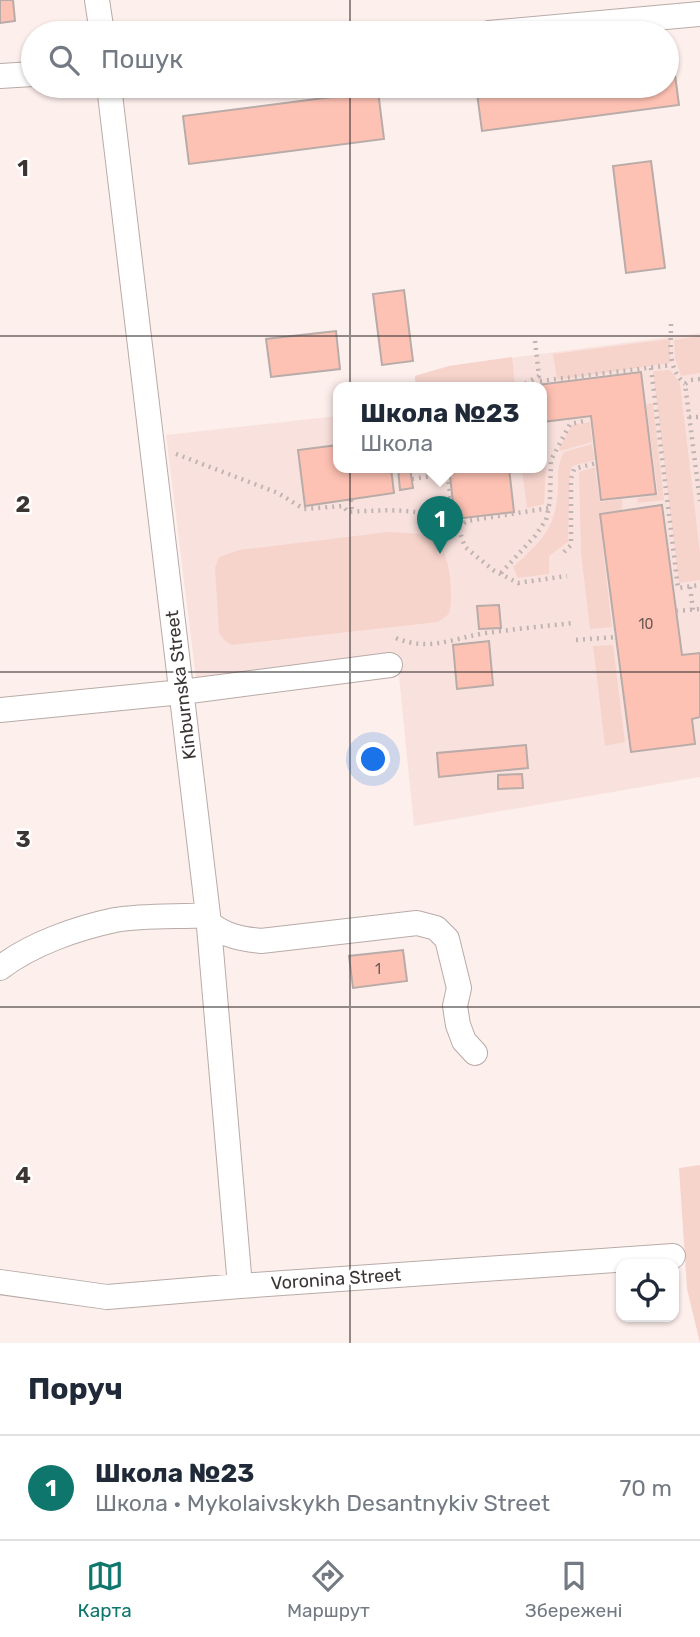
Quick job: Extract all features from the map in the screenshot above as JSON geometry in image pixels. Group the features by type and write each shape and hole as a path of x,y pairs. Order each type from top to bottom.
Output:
{"street":[{"path":"97,0 100,21"},
{"path":"622,21 700,14"},
{"path":"0,76 21,75"},
{"name":"Kinburnska Street","path":"110,98 209,919 240,1286"},
{"path":"0,710 182,692 390,665"},
{"path":"0,968 65,935 117,920 209,919 217,929 239,939 261,941 417,923 436,928 447,939 459,988 455,1006 458,1026 464,1041 475,1053"},
{"name":"Voronina Street","path":"0,1282 107,1297 673,1256"}],"path":[{"path":"671,324 672,365 677,377 685,384 700,501"},
{"path":"535,341 540,381"},
{"path":"536,382 672,365"},
{"path":"651,368 678,588 700,585"},
{"path":"685,384 700,379"},
{"path":"689,417 700,416"},
{"path":"501,573 546,520 551,460 570,424 584,421 584,417"},
{"path":"153,444 278,493 304,509 343,506 348,512 401,509 444,518 458,527 465,547 518,583 567,576"},
{"path":"564,552 571,545 571,479 574,469 596,463"},
{"path":"412,479 438,473"},
{"path":"447,473 452,510 450,522"},
{"path":"351,500 352,512"},
{"path":"458,527 467,521 549,508"},
{"path":"690,587 693,610"},
{"path":"676,611 700,609"},
{"path":"396,638 411,645 574,623"},
{"path":"576,640 616,637"}],"shaded area":[{"path":"700,333 700,777 414,826 397,657 197,686 166,435 333,417 333,473 547,473 547,382 416,382 415,376 449,366"},
{"path":"700,336 700,373 681,376 675,358 674,340"},
{"path":"670,339 670,363 557,380 553,354"},
{"path":"512,357 515,382 416,382 415,376 449,366"},
{"path":"670,370 680,383 700,553 700,580 679,583 653,371"},
{"path":"653,403 664,500 638,503 637,498 658,495 646,404"},
{"path":"590,422 592,442 560,451 559,448 572,425"},
{"path":"592,444 595,460 572,466 570,472 568,542 549,556 549,574 518,578 513,567 539,542 554,514 559,466 564,452"},
{"path":"595,467 600,502 622,499 622,510 599,513 612,627 590,629 581,553 579,472"},
{"path":"522,473 546,473 544,504 527,508"},
{"path":"388,532 423,535 438,543 443,550 450,576 451,604 449,614 438,622 232,645 219,633 215,568 219,557 239,550"},
{"path":"613,645 625,742 605,746 593,646"},
{"path":"700,1165 700,1343 687,1289 679,1168"}],"building":[{"path":"0,0 13,0 15,21 0,23"},
{"path":"323,98 379,98 384,139 189,164 183,116"},
{"path":"478,98 678,98 679,105 482,131"},
{"path":"651,161 665,268 626,273 613,166"},
{"path":"404,290 413,361 382,365 373,294"},
{"path":"336,331 340,369 271,377 266,339"},
{"path":"641,372 656,494 601,500 591,416 547,421 547,384"},
{"path":"333,446 333,473 392,473 394,493 305,506 298,450"},
{"path":"398,473 411,473 413,488 400,490"},
{"path":"450,473 510,473 514,512 455,519"},
{"path":"662,505 682,655 700,653 700,717 692,719 695,744 631,752 600,514"},
{"path":"499,605 501,628 479,629 477,606"},
{"path":"489,641 493,685 457,689 453,645"},
{"path":"526,745 528,768 439,777 437,753"},
{"path":"522,774 523,788 498,789 498,775"},
{"path":"403,950 407,981 353,988 349,956"}],"place":[{"name":"Школа №23","path":"440,554"}]}
